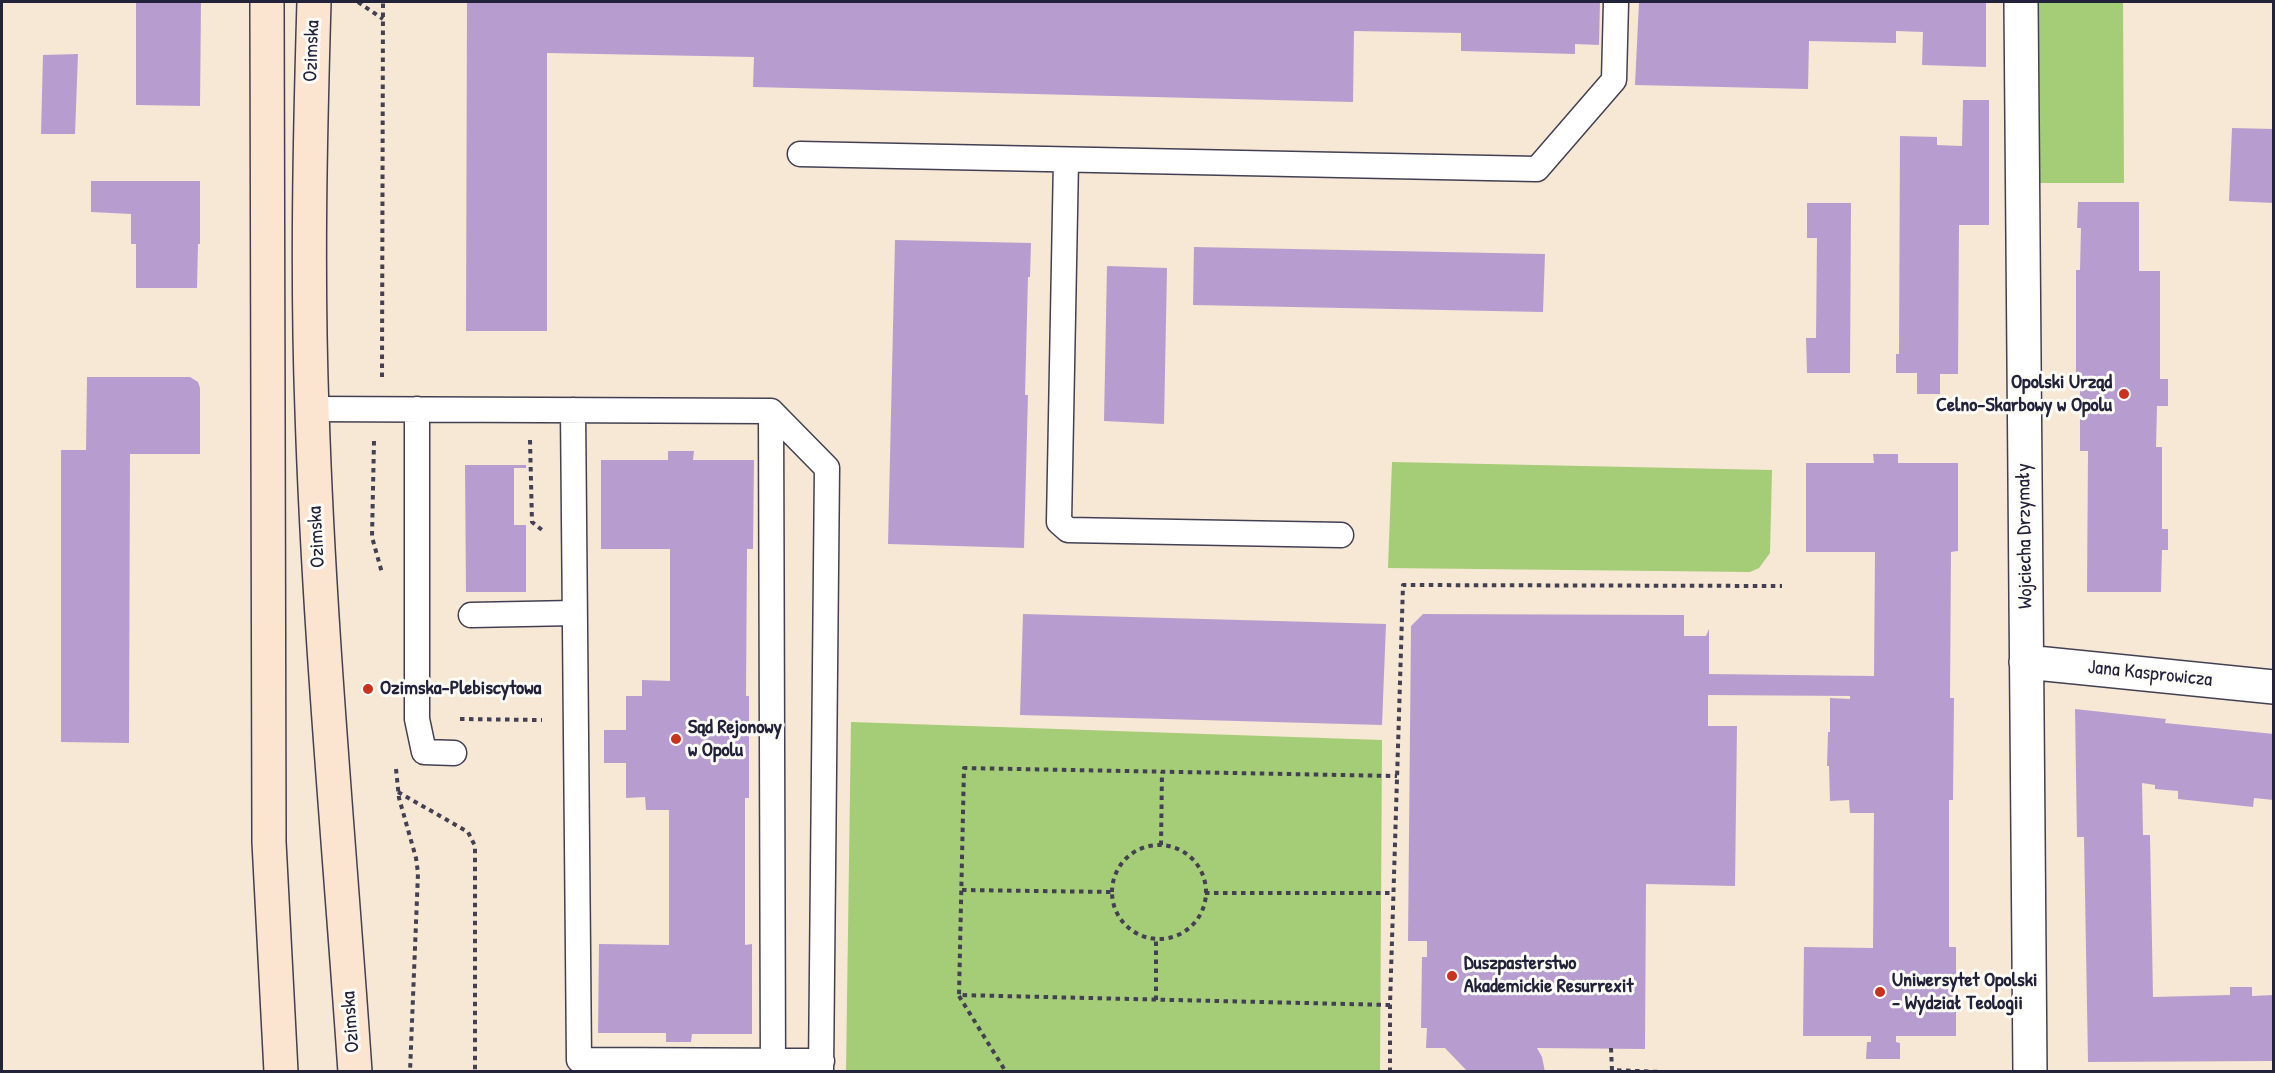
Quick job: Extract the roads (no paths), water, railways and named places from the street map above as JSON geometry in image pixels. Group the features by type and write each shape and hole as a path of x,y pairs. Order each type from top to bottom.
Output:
{"main road":[{"path":"267,2 269,842 281,1071"},
{"name":"Ozimska","path":"314,2 309,147 311,410 325,686 355,1071"}],"street":[{"name":"Wojciecha Drzymały","path":"2021,2 2030,1071"},
{"name":"Jana Kasprowicza","path":"2026,662 2274,687"}],"lane":[{"path":"800,154 1537,169 1614,80 1616,2"},
{"path":"1066,160 1059,522 1068,530 1341,535"},
{"path":"417,409 417,719 424,752 454,753"},
{"path":"311,410 417,409 771,411 827,468 821,1066 579,1060 573,410"},
{"path":"771,411 773,1066"},
{"path":"471,615 574,613"}],"place":[{"name":"Opolski Urząd Celno-Skarbowy w Opolu","path":"2124,394"},
{"name":"Ozimska-Plebiscytowa","path":"368,689"},
{"name":"Sąd Rejonowy w Opolu","path":"676,739"},
{"name":"Duszpasterstwo Akademickie Resurrexit","path":"1452,976"},
{"name":"Uniwersytet Opolski - Wydział Teologii","path":"1880,992"}]}
